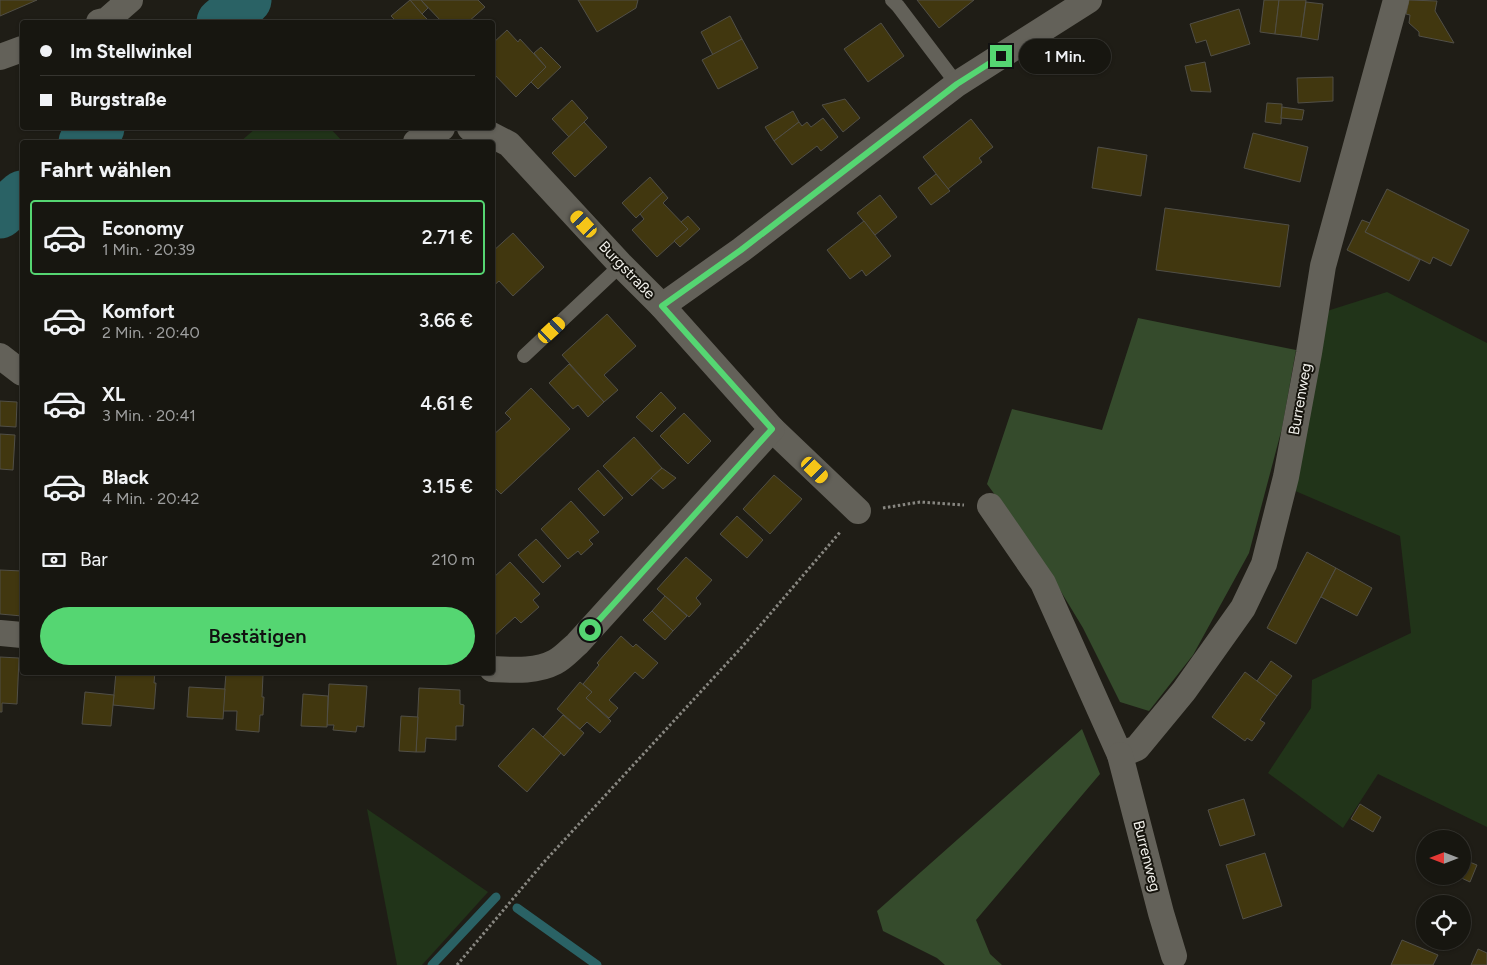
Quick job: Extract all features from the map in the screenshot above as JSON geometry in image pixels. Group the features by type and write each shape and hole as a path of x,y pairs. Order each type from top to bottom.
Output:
{"street":[{"path":"107,20 130,0"},
{"name":"Burgstraße","path":"482,130 509,144 621,265 662,306 741,250 957,84 1089,0"},
{"name":"Burrenweg","path":"1120,754 1137,748 1184,691 1244,608 1264,564 1286,477 1309,353 1322,266 1396,0"},
{"path":"0,57 20,50"},
{"path":"420,140 438,130"},
{"path":"662,306 772,429 858,512"},
{"path":"0,356 20,371"},
{"path":"495,669 535,669 556,662 577,644 772,429"},
{"name":"Burrenweg","path":"990,506 1043,583 1120,754 1174,956"},
{"path":"0,633 20,635"}],"lane":[{"path":"892,0 957,84"},
{"path":"524,356 621,265"}],"path":[{"path":"457,965 544,862 741,648 858,512 920,502 990,506"}],"green space":[{"path":"254,130 332,130 341,140 242,140"},
{"path":"1387,292 1487,343 1487,827 1378,774 1343,828 1268,773 1311,708 1312,680 1411,633 1400,536 1293,490 1327,311"},
{"path":"1138,318 1296,350 1282,428 1249,553 1193,655 1149,711 1120,702 1083,628 1037,552 987,484 1012,409 1102,430"},
{"path":"1082,729 1100,774 976,920 990,954 1002,965 945,965 937,958 883,931 877,911"},
{"path":"367,809 488,892 422,965 397,965"}],"building":[{"path":"0,0 37,0 0,16"},
{"path":"410,0 421,0 428,8 422,14"},
{"path":"410,0 428,20 395,20 391,16"},
{"path":"421,0 478,0 485,7 470,20 440,20"},
{"path":"578,0 638,0 636,8 597,32"},
{"path":"917,0 974,0 939,28"},
{"path":"1264,0 1279,0 1275,34 1260,32"},
{"path":"1279,0 1306,0 1301,37 1275,34"},
{"path":"1409,0 1437,1 1435,11 1454,43 1419,36 1419,32 1409,23 1410,15 1406,14"},
{"path":"1306,2 1323,4 1318,40 1301,37"},
{"path":"1239,9 1250,44 1211,56 1206,40 1196,43 1190,24"},
{"path":"730,16 742,39 713,55 701,32"},
{"path":"881,23 904,56 868,82 844,49"},
{"path":"507,30 518,42 520,39 546,67 516,97 495,75 495,41"},
{"path":"742,39 758,68 718,89 702,60"},
{"path":"541,47 561,67 538,89 531,82 546,67 534,53"},
{"path":"1205,62 1211,92 1191,91 1185,66"},
{"path":"1333,77 1333,101 1298,103 1297,78"},
{"path":"845,99 860,118 843,132 822,105"},
{"path":"572,100 588,118 569,137 552,119"},
{"path":"1267,103 1282,104 1281,124 1265,122"},
{"path":"1282,107 1304,110 1302,120 1281,118"},
{"path":"793,111 799,122 774,141 765,127"},
{"path":"823,118 838,137 821,151 817,146 792,165 774,141 799,122 802,126 807,122 811,127"},
{"path":"971,119 993,147 979,158 982,162 948,189 923,157"},
{"path":"584,122 607,147 575,177 552,153"},
{"path":"1253,133 1308,147 1300,182 1244,168"},
{"path":"1098,147 1147,155 1141,196 1092,188"},
{"path":"936,174 950,191 931,205 918,188"},
{"path":"650,177 663,192 636,218 622,203"},
{"path":"1387,189 1469,230 1451,266 1433,257 1430,264 1365,232"},
{"path":"663,192 668,198 663,203 688,229 657,257 632,230 644,219 640,214"},
{"path":"880,195 897,217 875,235 857,213"},
{"path":"1165,208 1289,225 1280,287 1156,270"},
{"path":"688,216 700,229 680,247 674,241 688,229 681,222"},
{"path":"1362,220 1370,223 1365,232 1420,260 1409,281 1347,250"},
{"path":"864,221 891,256 866,276 862,270 850,279 827,250"},
{"path":"513,233 544,267 513,296 499,281 495,284 495,249"},
{"path":"607,314 636,346 604,375 618,390 604,402 562,355"},
{"path":"569,364 604,402 588,417 578,405 573,409 549,383"},
{"path":"531,388 570,429 501,494 495,488 495,433 511,419 505,413"},
{"path":"661,392 676,408 652,432 636,417"},
{"path":"0,401 17,402 16,427 0,426"},
{"path":"684,413 711,441 688,464 660,436"},
{"path":"0,434 15,435 13,470 0,469"},
{"path":"634,437 662,468 632,496 603,466"},
{"path":"662,468 676,478 663,489 651,478"},
{"path":"598,470 623,498 604,516 578,489"},
{"path":"774,475 802,499 770,534 743,509"},
{"path":"571,501 599,532 589,540 593,544 581,555 578,551 568,559 541,529"},
{"path":"737,516 763,540 747,558 720,534"},
{"path":"536,539 561,566 543,583 518,555"},
{"path":"1307,552 1336,568 1296,644 1267,628"},
{"path":"686,557 712,580 696,598 701,604 689,617 657,589"},
{"path":"510,562 540,594 533,600 539,607 521,623 515,617 495,635 495,576"},
{"path":"1336,568 1372,588 1357,616 1321,597"},
{"path":"0,570 20,571 20,616 0,614"},
{"path":"665,596 687,616 673,631 652,611"},
{"path":"652,611 673,631 665,640 643,620"},
{"path":"621,636 633,647 636,644 658,663 643,679 635,672 609,700 618,708 609,718 586,698 592,692 583,684 599,665 597,663"},
{"path":"0,657 19,658 17,704 2,703 2,712 0,712"},
{"path":"1271,661 1292,676 1277,696 1257,681"},
{"path":"1245,672 1277,696 1260,720 1265,723 1252,741 1247,738 1245,741 1212,717"},
{"path":"116,675 155,675 154,709 113,705"},
{"path":"226,675 263,675 263,715 260,715 259,732 236,730 237,711 223,711"},
{"path":"580,682 592,692 586,698 611,721 600,733 587,722 580,729 557,709"},
{"path":"329,684 367,686 364,727 357,726 356,732 333,730 334,725 327,725"},
{"path":"189,687 225,689 223,719 187,717"},
{"path":"419,688 460,690 460,704 464,705 463,726 456,726 456,740 426,738 425,752 416,752"},
{"path":"85,692 114,695 111,726 82,724"},
{"path":"303,694 328,696 327,727 301,726"},
{"path":"563,715 584,733 564,756 543,737"},
{"path":"401,716 418,717 416,752 399,751"},
{"path":"533,728 561,753 527,792 498,766"},
{"path":"1244,799 1255,835 1220,846 1208,810"},
{"path":"1360,804 1381,817 1373,832 1351,819"},
{"path":"1265,853 1282,906 1243,919 1226,865"},
{"path":"1471,863 1477,865 1471,880"},
{"path":"1402,940 1416,946 1416,950 1426,950 1438,955 1433,965 1391,965"},
{"path":"1478,949 1487,953 1487,965 1471,965"}],"waterway":[{"path":"223,20 247,0"},
{"path":"85,140 98,130"},
{"path":"0,214 20,197"},
{"path":"432,965 496,897"},
{"path":"517,908 597,965"}],"route":[{"path":"590,630 772,429 662,306 741,250 957,84 1001,56"}]}
